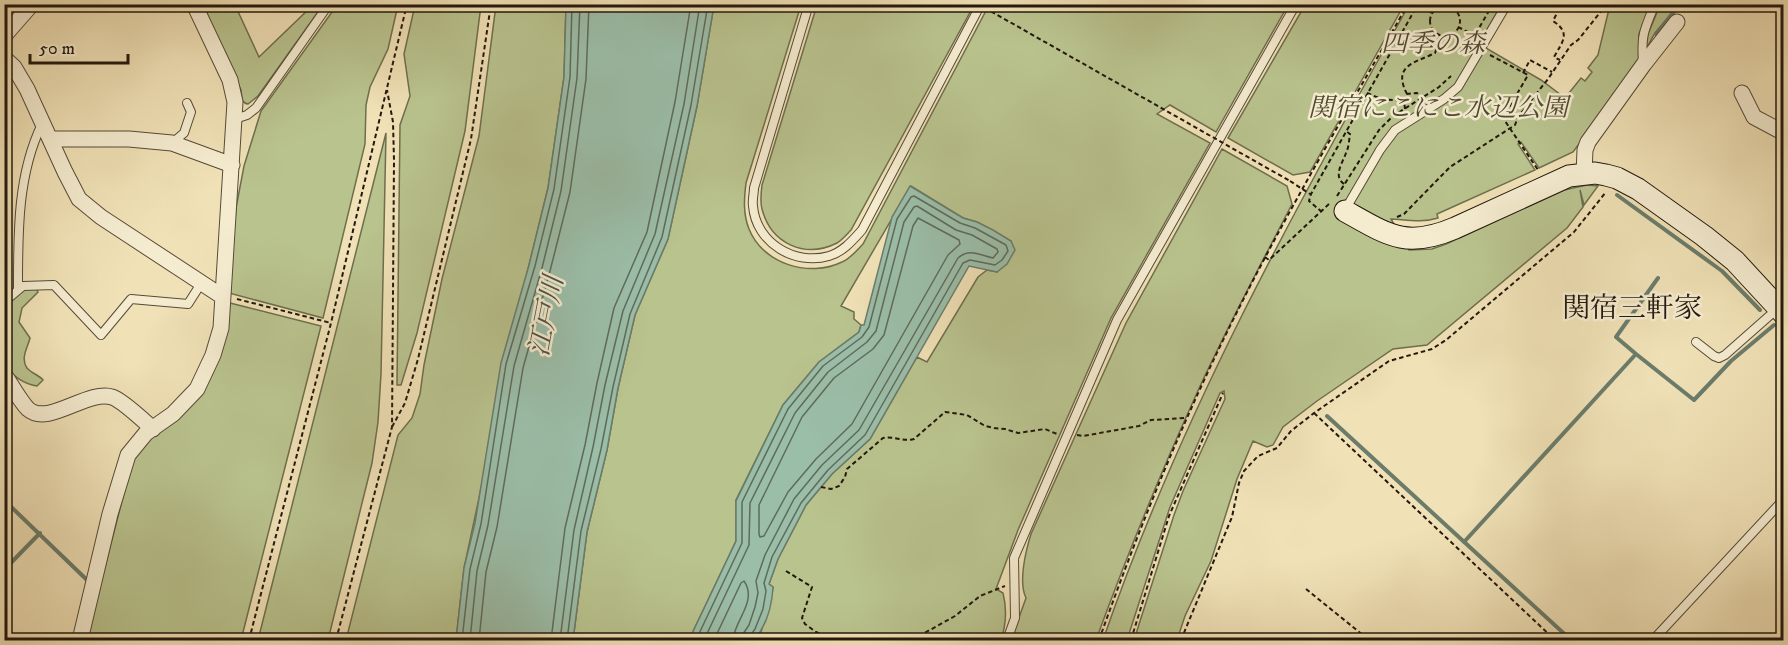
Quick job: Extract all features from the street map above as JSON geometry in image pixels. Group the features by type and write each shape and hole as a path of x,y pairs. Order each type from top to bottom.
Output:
{"street":[{"path":"4,36 32,4"},
{"path":"80,640 110,514 128,455 146,433 173,414 197,388 213,355 227,297 235,102 230,80 194,4"},
{"path":"1584,173 1585,150 1588,142 1677,22"},
{"path":"4,58 14,67 27,89 79,199 137,241 227,297"},
{"path":"1742,93 1754,117 1784,133"},
{"path":"50,139 129,139 172,143 232,165"},
{"path":"1337,204 1393,236 1425,238 1446,231 1569,176 1595,173 1617,178 1638,189 1704,236 1735,261 1782,308"},
{"path":"4,374 29,410 40,414 53,412 99,396 113,397 153,429"}],"lane":[{"path":"235,119 247,115 256,108 329,4"},
{"path":"809,4 754,188 752,205 762,232 773,245 784,253 801,258 831,256 850,243 862,230 979,4"},
{"path":"1007,640 1015,618 1014,558 1117,320 1296,4"},
{"path":"1337,204 1395,130 1444,99 1458,87 1507,4"},
{"path":"1644,64 1643,32 1655,4"},
{"path":"172,143 184,133 191,112 187,103"},
{"path":"18,290 18,240 27,164 33,143 43,123"},
{"path":"4,302 23,286 54,285 100,335 131,299 188,304 202,282"},
{"path":"1696,342 1719,358 1782,308"},
{"path":"1653,640 1784,499"}],"path":[{"path":"249,640 331,323 407,4"},
{"path":"336,640 392,427 405,403 415,370 471,139 491,4"},
{"path":"979,4 1311,194"},
{"path":"1099,640 1132,548 1187,417 1237,312 1265,257 1408,4"},
{"path":"1469,46 1493,4"},
{"path":"1552,4 1559,9 1552,21 1561,26 1564,34 1563,41 1554,57 1560,60"},
{"path":"1392,220 1404,214 1450,167 1515,125 1518,117 1571,45 1578,40 1607,4"},
{"path":"1777,4 1784,8"},
{"path":"1322,212 1309,201 1311,194 1417,5 1432,13"},
{"path":"1449,5 1459,17 1458,27 1451,34 1442,35 1431,27 1430,17 1439,7 1449,5"},
{"path":"1458,27 1475,36"},
{"path":"1405,109 1404,101 1407,94 1402,84 1403,71 1414,62 1436,52 1442,35"},
{"path":"1488,53 1528,75 1503,118 1539,173"},
{"path":"1523,72 1530,60 1552,72"},
{"path":"1265,257 1269,260 1322,212 1337,204 1344,184 1379,129 1393,116 1449,79 1453,73"},
{"path":"387,88 393,122 394,159 392,427"},
{"path":"1367,93 1381,99 1404,101"},
{"path":"1407,94 1417,93 1422,98"},
{"path":"1344,184 1340,181 1338,174 1347,151 1350,134 1346,131"},
{"path":"1181,640 1232,517 1239,483 1244,471 1258,456 1277,448 1291,431 1314,413 1389,361 1432,348 1446,340 1574,232 1617,178"},
{"path":"227,297 331,323"},
{"path":"1131,640 1169,516 1224,393"},
{"path":"821,488 831,489 839,486 847,469 883,438 890,437 908,441 914,439 945,412 967,415 985,426 1018,433 1045,429 1067,436 1083,436 1139,426 1151,420 1187,417"},
{"path":"1314,413 1555,640"},
{"path":"786,571 812,587 802,618 805,624 833,640"},
{"path":"912,640 955,616 980,596 1015,583"},
{"path":"1306,589 1369,640"}],"green space":[{"path":"201,5 235,5 259,57 313,5 323,5 258,96 248,104 243,101 241,90"},
{"path":"337,5 398,5 388,49 370,87 366,105 365,144 323,318 229,293 236,208 244,166 261,111"},
{"path":"415,5 481,5 465,131 417,333 401,385 397,385 400,125 410,96 404,54"},
{"path":"496,5 566,5 564,77 548,188 529,265 464,568 456,640 346,640 398,435 412,418 420,394 442,279 479,136"},
{"path":"714,5 801,5 746,183 744,206 749,229 765,251 788,265 816,269 845,261 863,244 989,5 1288,5 1216,132 1170,105 1157,114 1210,143 1111,318 1018,530 996,589 1003,593 1005,605 1005,623 1001,640 754,640 761,632 772,594 773,587 769,584 778,559 806,505 832,474 870,439 917,357 927,362 978,277 987,270 997,272 1011,241 977,222 963,218 911,186 841,306 854,312 854,319 861,325 859,332 819,362 783,405 736,500 736,541 689,640 573,640 587,532 607,450 618,388 635,315 668,239 697,106"},
{"path":"817,5 974,5 851,230 843,239 825,248 802,249 781,239 773,231 766,221 761,197 762,185"},
{"path":"1305,5 1404,5 1310,172 1293,175 1228,138"},
{"path":"1409,5 1501,5 1479,44 1541,80 1565,98 1581,78 1585,81 1592,72 1588,68 1598,55 1608,13 1614,5 1651,5 1639,34 1639,61 1573,152 1539,168 1521,142 1518,144 1535,170 1437,214 1438,218 1421,221 1391,219 1409,250 1432,249 1446,244 1564,190 1587,185 1598,186 1584,205 1580,190 1583,207 1567,228 1427,345 1393,349 1283,427 1273,445 1267,447 1253,441 1237,479 1211,561 1185,616 1177,640 1134,640 1183,491 1225,399 1224,391 1220,393 1170,507 1127,640 1103,640 1167,476 1203,395 1282,237"},
{"path":"1660,5 1679,5 1655,33 1646,49 1646,39"},
{"path":"386,133 378,422 372,463 328,640 258,640"},
{"path":"1222,149 1287,186 1292,204 1192,404 1142,521 1096,640 1011,640 1026,598 1023,575 1031,534 1126,323"},
{"path":"26,288 36,288 38,292 22,308 19,322 30,338 24,356 25,364 29,370 43,380 37,386 19,379 5,365 4,306"},
{"path":"230,303 321,326 241,640 86,640 130,470 138,450 204,388 221,353"}],"water":[{"name":"江戸川","path":"566,5 714,5 697,106 668,239 635,315 618,388 607,450 587,532 573,640 456,640 464,568 475,523 501,363 548,188 564,77"},
{"path":"910,186 963,218 993,230 1011,241 1015,250 1007,264 997,272 969,266 870,439 832,474 806,505 778,559 769,584 773,587 770,608 754,640 689,640 736,541 736,501 783,405 819,362 859,332 861,325 864,325 892,217"}],"waterway":[{"path":"1656,34 1680,4"},
{"path":"1617,195 1722,271 1760,310"},
{"path":"1636,354 1616,337 1658,278"},
{"path":"1464,542 1636,354 1694,400 1731,361 1774,325"},
{"path":"1327,416 1571,640"},
{"path":"4,500 87,580"},
{"path":"4,570 40,533"}],"district":[{"name":"関宿三軒家","path":"1632,307"}],"park label":[{"name":"四季の森","path":"1433,43"},
{"name":"関宿にこにこ水辺公園","path":"1438,107"}]}
